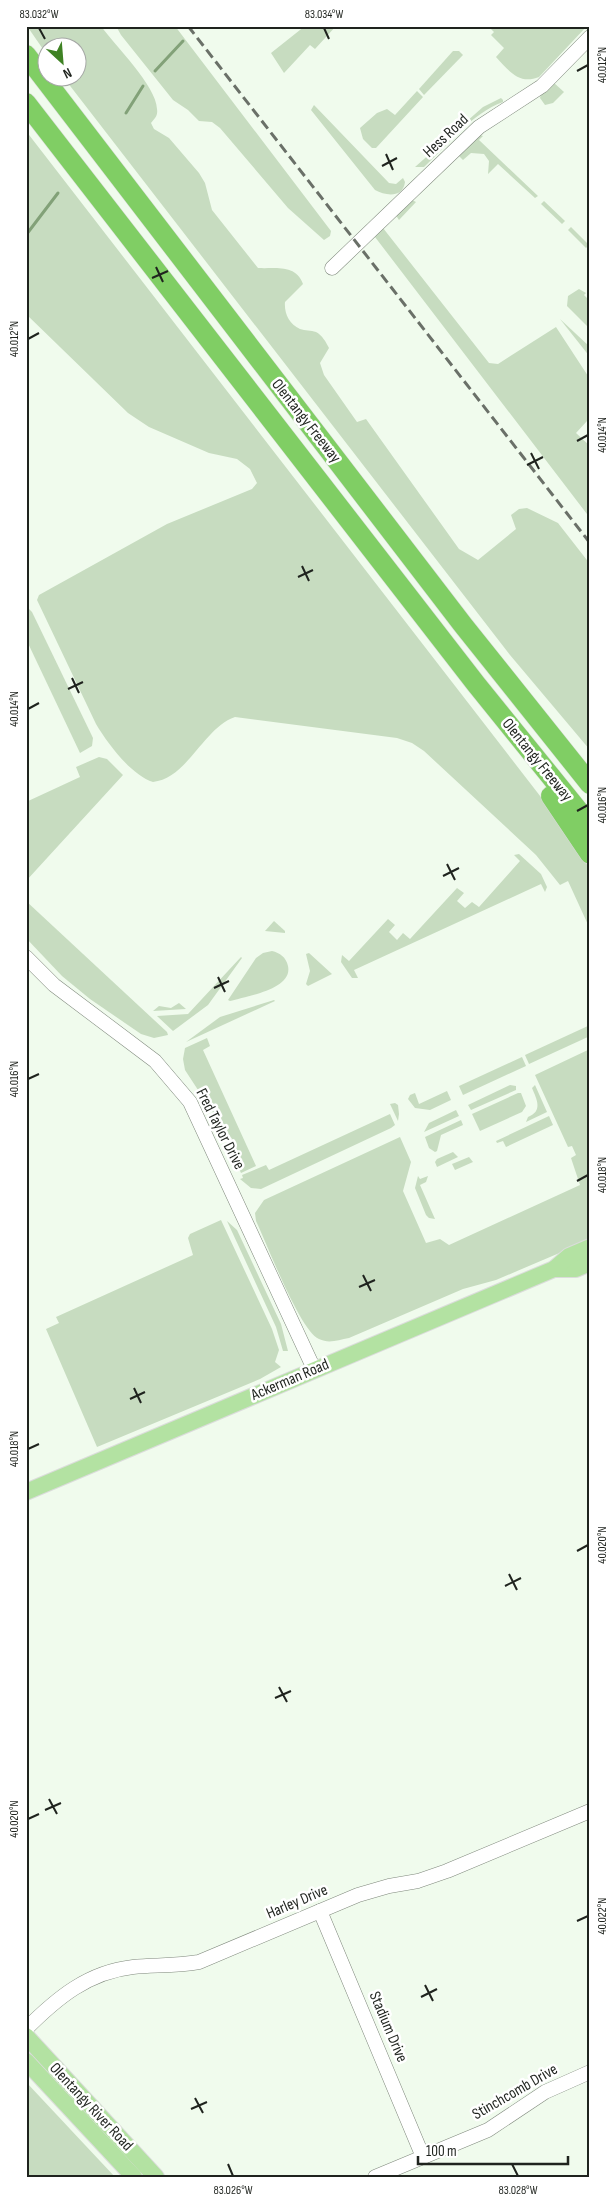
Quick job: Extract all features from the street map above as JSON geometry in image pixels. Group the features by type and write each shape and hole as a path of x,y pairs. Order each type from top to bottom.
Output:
{"highway":[{"name":"Olentangy Freeway","path":"26,56 496,668 590,784"},
{"name":"Olentangy Freeway","path":"27,104 476,684 590,825"},
{"path":"496,668 590,767"},
{"path":"476,684 590,854"}],"main road":[{"name":"Ackerman Road","path":"26,1492 554,1269 569,1256 590,1247"},
{"name":"Ackerman Road","path":"554,1269 576,1269 590,1263"},
{"name":"Olentangy River Road","path":"26,2036 156,2177"},
{"name":"Olentangy River Road","path":"26,2061 134,2177"}],"street":[{"name":"Hess Road","path":"332,268 479,127 542,86 590,37"},
{"name":"Fred Taylor Drive","path":"26,957 54,985 155,1061 190,1102 314,1369"},
{"name":"Harley Drive","path":"26,2029 60,1997 95,1976 132,1967 181,1965 199,1962 358,1895 389,1886 418,1881 447,1871 590,1811"},
{"name":"Stadium Drive","path":"320,1911 423,2156"},
{"name":"Stinchcomb Drive","path":"375,2177 488,2130 545,2092 590,2072"}],"green space":[{"path":"27,26 101,26 143,77 155,99 157,115 151,123 154,129 169,138 199,173 205,183 212,210 258,268 290,270 300,278 303,284 285,302 288,318 296,327 316,332 324,339 329,348 320,363 324,375 357,422 366,419 459,549 478,560 516,529 511,515 519,509 527,508 558,523 590,564 590,750 510,655 72,88 88,88 88,38 38,38 38,42"},
{"path":"116,26 175,26 331,231 330,236 324,240 288,208 220,128 212,122 199,121 188,110 173,100 121,35"},
{"path":"305,26 336,26 315,49 310,45 284,73 271,53"},
{"path":"488,26 587,26 539,77 526,79 515,75 496,57 504,48 491,35 494,32"},
{"path":"453,51 459,51 463,55 424,95 419,89"},
{"path":"553,82 564,92 553,103 545,105 540,98 541,94"},
{"path":"417,91 423,97 376,148 372,148 363,139 360,128 377,113 387,109 395,115"},
{"path":"501,98 503,102 481,114 461,130 424,167 415,167 483,107"},
{"path":"314,105 389,183 396,184 403,178 405,182 401,191 393,194 384,194 375,190 311,110"},
{"path":"26,131 554,814 590,869 590,929 568,881 560,885 536,855 424,751 412,743 397,738 235,717 214,731 176,772 165,779 153,782 136,773 128,766 107,741 96,724 37,600 39,595 167,524 252,489 257,483 250,469 237,459 209,453 149,427 128,413 26,314"},
{"path":"480,135 483,136 479,140 538,196 535,198 498,164 488,174 489,161 484,154 471,153 463,160 457,154"},
{"path":"410,199 416,202 399,220 395,214"},
{"path":"544,201 565,221 562,224 541,204"},
{"path":"571,227 589,245 586,248 568,230"},
{"path":"383,228 489,363 498,364 556,327 590,379 590,423 587,421 576,433 590,446 590,518 375,237"},
{"path":"579,289 586,293 584,295 590,301 590,325 588,327 567,306 568,296"},
{"path":"560,319 590,347 590,357"},
{"path":"26,606 32,612 93,738 92,746 80,753 26,639"},
{"path":"99,757 107,759 123,775 26,881 26,802 80,777 76,767"},
{"path":"519,854 541,874 547,887 545,892 541,884 354,970 358,978 352,978 341,962 342,955 349,961 388,919 395,925 389,932 397,940 403,933 410,939 457,888 464,893 457,901 465,908 472,902 479,907 520,861 514,855"},
{"path":"26,901 168,1035 154,1038 141,1034 90,999 62,976 26,938"},
{"path":"274,921 285,931 285,933 265,931"},
{"path":"272,951 278,953 286,960 288,974 283,980 276,986 257,994 228,1000 256,958 263,953"},
{"path":"309,953 332,974 308,986 306,984 310,971 306,954"},
{"path":"241,957 208,1005 173,1031 157,1016 188,1014"},
{"path":"275,1001 186,1042 220,1017"},
{"path":"179,1003 186,1009 153,1011 159,1006 171,1008"},
{"path":"590,1025 590,1036 529,1064 525,1055"},
{"path":"207,1038 210,1046 203,1050 256,1166 241,1173 213,1113 185,1070 183,1059 185,1048"},
{"path":"590,1049 590,1240 496,1280 463,1289 349,1338 326,1341 319,1339 311,1333 294,1304 256,1221 255,1213 264,1200 400,1137 411,1162 403,1191 426,1243 440,1239 449,1245 580,1185 571,1158 576,1155 572,1146 568,1147 535,1075"},
{"path":"522,1057 526,1066 463,1095 459,1086"},
{"path":"510,1085 516,1086 516,1090 471,1110 468,1105"},
{"path":"535,1085 547,1112 526,1122 528,1117 536,1112 538,1105 532,1088"},
{"path":"447,1091 451,1100 430,1110 415,1108 408,1099 410,1095 415,1093 419,1104"},
{"path":"521,1093 526,1106 522,1112 480,1131 472,1114"},
{"path":"395,1103 398,1105 398,1121 390,1104"},
{"path":"456,1110 459,1116 424,1132 429,1123"},
{"path":"390,1114 395,1125 391,1128 261,1189 251,1188 240,1179 243,1178 242,1175 266,1165 269,1170"},
{"path":"549,1116 553,1125 506,1147 503,1141 497,1143 496,1141"},
{"path":"461,1120 463,1125 441,1135 437,1151 435,1152 429,1148 425,1137"},
{"path":"453,1152 458,1157 437,1167 435,1162 437,1159"},
{"path":"469,1157 473,1162 455,1170 452,1164"},
{"path":"418,1176 420,1179 428,1176 426,1182 420,1185 435,1219 429,1218 426,1215 415,1188"},
{"path":"221,1220 272,1329 279,1350 275,1362 281,1367 260,1379 97,1447 46,1329 59,1323 56,1317 193,1255 188,1238 190,1234"},
{"path":"227,1221 237,1230 281,1324 288,1351 283,1351 276,1327"},
{"path":"26,2082 115,2177 26,2177"}],"waterway":[{"path":"155,71 183,41"},
{"path":"126,113 143,86"},
{"path":"26,235 58,193"}],"railway":[{"path":"188,26 590,543"}]}
